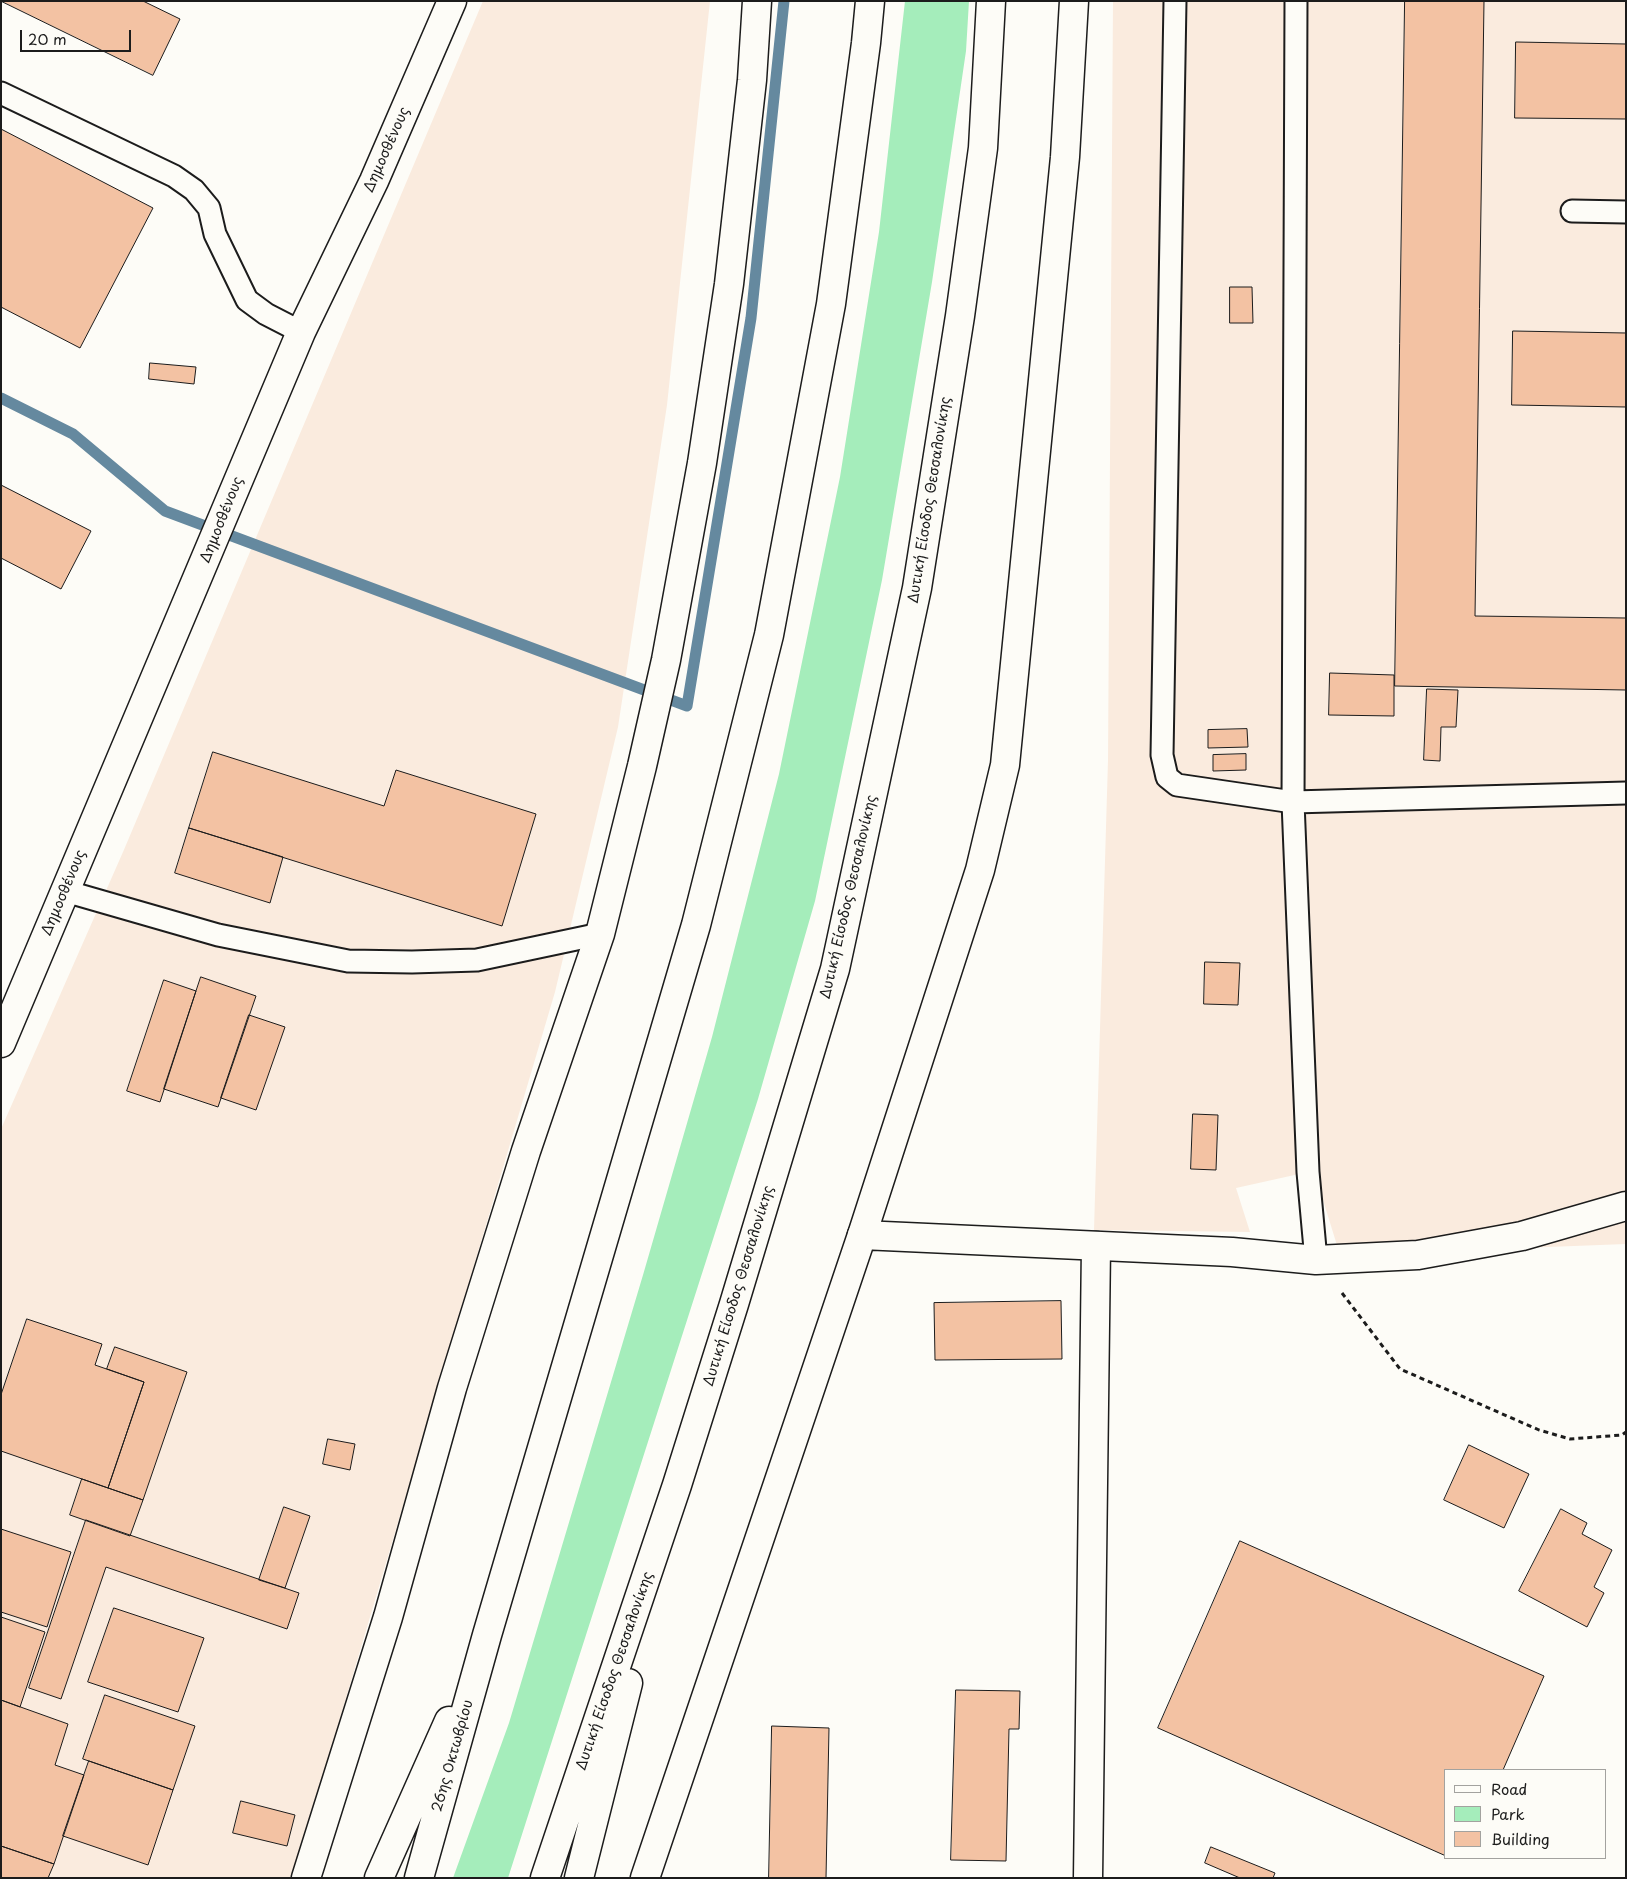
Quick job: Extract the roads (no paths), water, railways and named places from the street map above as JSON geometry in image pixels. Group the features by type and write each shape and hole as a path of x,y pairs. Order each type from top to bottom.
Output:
{"main road":[{"name":"Δημοσθένους","path":"1,1043 301,332 374,181 452,1"},
{"path":"306,1878 388,1617 452,1388 520,1170 600,934 642,766 666,660 702,463 728,284 752,80 757,1"},
{"path":"379,1878 487,1635 696,925 769,635 831,304 865,53 870,1"},
{"name":"Δυτική Είσοδος Θεσσαλονίκης","path":"545,1878 677,1485 734,1304 835,969 917,588 960,316 982,148 991,1"},
{"path":"645,1878 862,1234 980,870 1004,765 1065,157 1074,1"},
{"path":"862,1234 1232,1252 1316,1260 1418,1255 1522,1236 1626,1206"},
{"path":"1088,1878 1096,1246"},
{"path":"579,1878 677,1485"},
{"name":"26ης Οκτωβρίου","path":"419,1878 487,1635"}],"lane":[{"path":"1175,1 1162,755 1167,777 1177,785 1293,802 1626,793"},
{"path":"1296,1 1293,802 1308,1172 1316,1260"},
{"path":"1,93 174,176 194,190 209,208 215,234 247,300 266,314 301,332"},
{"path":"1572,211 1626,212"},
{"path":"65,891 218,935 348,961 478,960 600,934"}],"waterway":[{"path":"1,398 73,434 165,511 687,706 751,318 784,1"}]}
